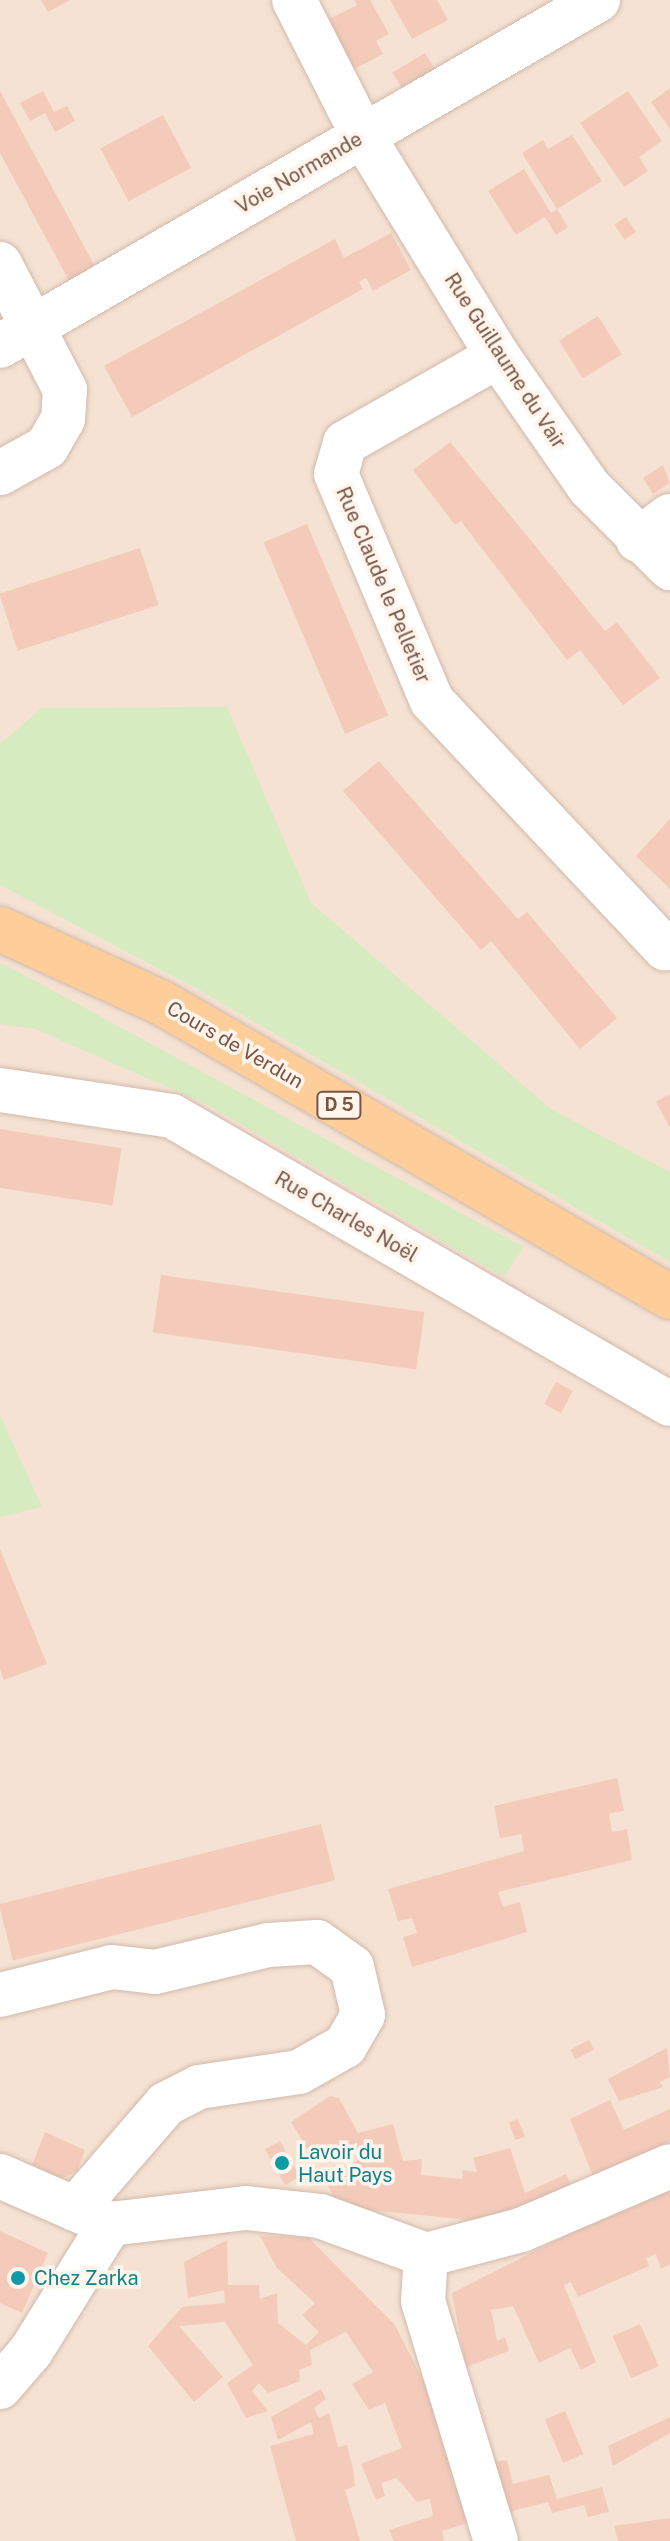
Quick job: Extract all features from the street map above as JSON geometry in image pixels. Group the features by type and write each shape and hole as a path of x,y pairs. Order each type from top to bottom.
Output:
{"main road":[{"name":"Cours de Verdun","path":"0,929 162,1003 670,1297"}],"street":[{"name":"Rue Guillaume du Vair","path":"294,0 363,136 498,356 589,487 659,541"},
{"name":"Voie Normande","path":"17,336 598,0"},
{"path":"0,264 17,336 65,390 63,419 47,447 0,473"},
{"name":"Rue Claude le Pelletier","path":"498,356 345,443 336,474 432,701 665,948 670,944"},
{"name":"Rue Charles Noël","path":"0,1090 172,1116 670,1404"},
{"path":"0,1995 112,1967 155,1972 268,1945 317,1942 352,1967 363,2015 327,2061 199,2087 166,2104 93,2217 31,2351 0,2387"},
{"path":"0,2176 93,2217 246,2208 320,2216 426,2255 521,2230 670,2166"},
{"path":"426,2255 423,2301 496,2541"}],"shaded area":[{"path":"0,0 670,0 670,2541 0,2541"}],"green space":[{"path":"227,707 311,903 551,1109 670,1172 670,1262 201,991 0,885 0,744 42,708"},
{"path":"0,964 524,1247 504,1277 206,1104 35,1029 0,1024"},
{"path":"0,1415 42,1507 0,1517"}],"building":[{"path":"41,0 70,0 48,12"},
{"path":"354,0 370,0 389,34 376,41 383,54 343,75 317,25 357,5"},
{"path":"390,0 437,0 448,20 412,39"},
{"path":"425,53 438,75 406,95 392,73"},
{"path":"670,88 670,129 651,102"},
{"path":"0,91 98,272 73,288 0,153"},
{"path":"43,91 54,112 67,106 75,121 55,132 45,113 30,121 20,103"},
{"path":"628,91 662,141 639,157 648,171 624,187 580,123"},
{"path":"163,115 191,168 128,201 100,148"},
{"path":"572,135 602,181 557,209 522,153 543,140 548,149"},
{"path":"524,169 551,213 557,209 568,227 556,235 545,217 516,235 488,191"},
{"path":"626,217 636,232 624,240 614,225"},
{"path":"391,233 411,270 373,291 366,278 359,282 363,289 132,417 104,366 335,239 344,258"},
{"path":"598,316 622,354 583,379 559,340"},
{"path":"450,442 605,631 617,622 660,678 623,705 580,650 567,660 461,521 455,525 413,470"},
{"path":"663,465 670,483 653,494 643,478"},
{"path":"307,524 388,715 345,734 264,542"},
{"path":"140,548 159,605 18,651 0,593"},
{"path":"379,761 518,919 527,912 617,1018 580,1049 491,941 481,950 343,791"},
{"path":"670,819 670,889 636,856"},
{"path":"670,1094 670,1128 656,1102"},
{"path":"0,1129 121,1148 112,1206 0,1188"},
{"path":"161,1275 424,1312 416,1369 153,1332"},
{"path":"556,1382 573,1391 561,1413 544,1404"},
{"path":"0,1549 47,1664 4,1680 0,1669"},
{"path":"617,1778 624,1811 609,1813 612,1832 627,1829 632,1860 498,1892 503,1907 520,1902 527,1932 412,1967 403,1937 417,1933 412,1918 398,1921 388,1889 524,1851 521,1834 500,1838 494,1806"},
{"path":"321,1824 335,1880 13,1961 0,1904"},
{"path":"589,2040 594,2050 575,2059 570,2050"},
{"path":"667,2048 670,2077 660,2082 663,2087 619,2101 608,2079"},
{"path":"330,2096 339,2098 358,2133 393,2124 403,2161 422,2159 421,2175 462,2179 463,2170 477,2172 473,2158 510,2148 525,2193 566,2174 572,2186 519,2225 340,2207 328,2186 335,2173 358,2160 348,2143 315,2162 291,2122"},
{"path":"610,2100 624,2130 670,2109 670,2141 593,2176 570,2119"},
{"path":"518,2119 525,2137 515,2140 509,2123"},
{"path":"45,2132 85,2150 77,2171 58,2181 30,2170"},
{"name":"Lavoir du Haut Pays","path":"280,2141 300,2177 285,2185 265,2149"},
{"path":"670,2183 670,2264 661,2269 656,2254 646,2258 649,2266 578,2297 571,2282 564,2285 596,2362 581,2370 570,2348 539,2363 513,2306 491,2310 497,2341 505,2337 509,2351 466,2367 452,2293"},
{"name":"Chez Zarka","path":"0,2231 48,2253 22,2313 0,2303"},
{"path":"260,2236 308,2237 395,2325 430,2394 477,2520 442,2531 444,2541 394,2541 389,2530 433,2516 430,2499 417,2502 397,2478 381,2483 385,2496 376,2500 361,2464 402,2448 385,2403 369,2410 352,2384 373,2372 346,2332 310,2350 312,2365 299,2370 300,2381 268,2393 259,2383 252,2391 268,2411 246,2418 227,2383 253,2365 225,2322 179,2326 223,2377 194,2402 148,2346 182,2307 225,2303 224,2290 188,2298 184,2262 227,2240 228,2285 259,2285 260,2299 277,2293 278,2323 306,2345 319,2332 302,2315 315,2303 277,2268"},
{"path":"640,2324 659,2366 631,2378 613,2336"},
{"path":"321,2389 326,2399 314,2408 319,2418 329,2413 338,2447 347,2445 355,2486 345,2490 360,2541 296,2541 270,2446 314,2434 311,2422 278,2440 271,2417"},
{"path":"565,2411 583,2454 563,2463 545,2420"},
{"path":"670,2417 670,2433 613,2466 608,2446"},
{"path":"507,2460 513,2484 549,2475 557,2499 602,2487 609,2512 588,2517 584,2505 552,2513 548,2502 508,2512 490,2463"},
{"path":"670,2518 670,2541 618,2541 614,2526"}],"place":[{"name":"Lavoir du Haut Pays","path":"282,2163"},
{"name":"Chez Zarka","path":"18,2278"}]}
